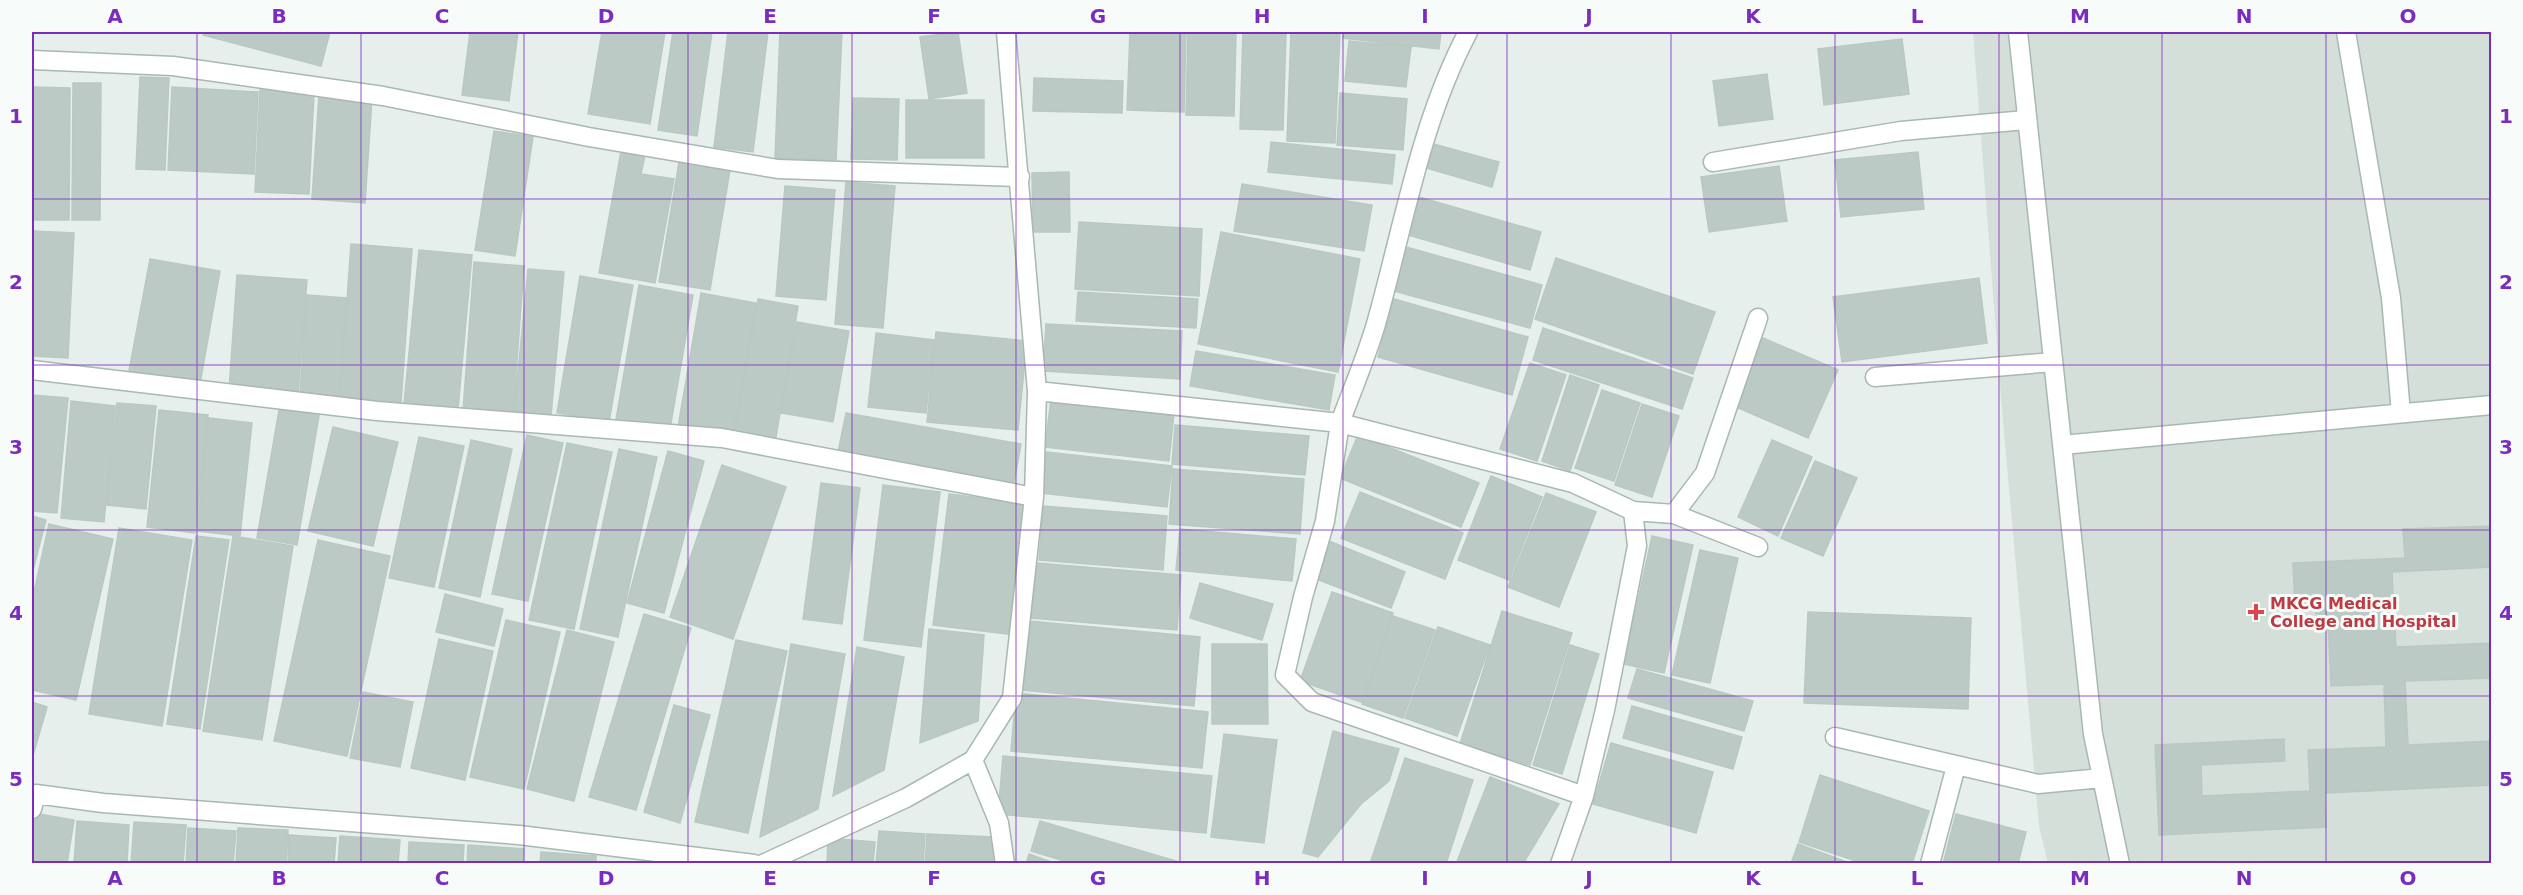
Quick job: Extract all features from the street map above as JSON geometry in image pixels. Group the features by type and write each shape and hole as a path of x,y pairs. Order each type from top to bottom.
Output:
{"street":[{"path":"763,864 906,798 973,760 1012,698 1034,497 1037,391 1006,32"},
{"path":"1468,32 1448,69 1420,152 1375,326 1341,423 1325,521 1303,597 1285,675 1312,702 1584,796"},
{"path":"2018,32 2093,734 2120,864"},
{"path":"2346,32 2391,298 2401,413"},
{"path":"32,60 173,66 383,96 590,137 777,169 1020,177"},
{"path":"1713,162 1901,131 2026,120"},
{"path":"1674,514 1705,473 1758,318"},
{"path":"1875,377 2053,362"},
{"path":"32,370 377,411 722,438 1034,497"},
{"path":"1037,391 1341,423 1573,483 1633,511 1674,514 1758,547"},
{"path":"2062,445 2492,405"},
{"path":"1560,864 1584,796 1605,710 1637,546 1633,511"},
{"path":"1835,737 2038,784 2102,778"},
{"path":"973,760 999,823 1005,864"},
{"path":"1930,864 1956,766"},
{"path":"32,808 36,794 103,803 519,835 754,864"}],"shaded area":[{"name":"MKCG Medical College and Hospital","path":"1973,32 2491,32 2491,863 2048,863 2039,826 2001,398"}],"building":[{"path":"204,32 330,32 321,66 203,35"},
{"path":"470,32 518,32 509,101 462,95"},
{"path":"602,32 665,32 650,124 588,114"},
{"path":"673,32 712,32 697,136 658,130"},
{"path":"728,32 768,32 753,152 714,147"},
{"path":"780,32 842,32 836,160 775,158"},
{"path":"958,32 967,93 929,99 920,37"},
{"path":"1130,32 1186,32 1184,112 1127,110"},
{"path":"1188,32 1236,32 1234,116 1186,115"},
{"path":"1243,32 1286,32 1283,130 1240,129"},
{"path":"1291,32 1340,32 1335,143 1287,141"},
{"path":"1344,32 1441,32 1439,49 1343,38"},
{"path":"1902,39 1909,94 1824,105 1818,49"},
{"path":"1349,41 1411,47 1406,87 1345,81"},
{"path":"1767,74 1773,119 1719,126 1713,81"},
{"path":"140,77 169,78 165,170 136,169"},
{"path":"1034,78 1123,81 1122,113 1033,111"},
{"path":"73,83 101,83 100,220 72,220"},
{"path":"32,87 70,88 69,220 32,220"},
{"path":"172,87 258,92 254,174 168,170"},
{"path":"260,90 314,92 309,194 255,192"},
{"path":"1340,93 1407,99 1403,150 1337,145"},
{"path":"319,95 372,99 365,203 312,199"},
{"path":"853,98 899,99 897,160 851,159"},
{"path":"906,100 984,100 984,158 906,158"},
{"path":"494,131 533,137 515,256 475,250"},
{"path":"1271,142 1395,155 1392,184 1268,172"},
{"path":"1430,143 1499,162 1492,187 1423,167"},
{"path":"621,151 645,155 641,174 674,179 655,283 599,273"},
{"path":"1918,152 1924,209 1841,217 1835,160"},
{"path":"679,162 730,170 710,290 659,282"},
{"path":"1779,166 1787,221 1709,232 1701,177"},
{"path":"1069,172 1070,232 1033,232 1032,173"},
{"path":"846,182 895,186 883,328 835,324"},
{"path":"1242,184 1372,205 1364,251 1234,231"},
{"path":"785,186 835,190 826,300 776,296"},
{"path":"1419,197 1541,232 1530,270 1408,235"},
{"path":"1079,222 1202,229 1199,296 1075,289"},
{"path":"32,231 74,233 68,358 32,356"},
{"path":"1221,232 1360,259 1338,372 1198,344"},
{"path":"351,244 412,249 401,403 340,398"},
{"path":"1406,247 1542,285 1530,328 1394,291"},
{"path":"419,250 472,255 458,409 404,404"},
{"path":"1556,258 1715,312 1693,374 1535,319"},
{"path":"150,259 220,271 200,384 129,371"},
{"path":"474,262 524,266 513,415 463,411"},
{"path":"528,269 564,272 551,416 514,413"},
{"path":"237,275 307,280 298,395 229,390"},
{"path":"580,276 633,285 609,422 557,413"},
{"path":"1979,278 1987,343 1842,362 1833,297"},
{"path":"639,285 693,295 670,429 616,420"},
{"path":"1078,292 1198,299 1196,328 1076,321"},
{"path":"701,293 756,303 733,436 678,427"},
{"path":"307,295 346,298 339,398 300,395"},
{"path":"758,299 798,306 775,443 734,436"},
{"path":"1394,299 1528,337 1512,395 1378,357"},
{"path":"797,322 849,331 833,422 781,413"},
{"path":"1046,324 1182,331 1180,379 1043,371"},
{"path":"1543,328 1693,378 1682,409 1533,360"},
{"path":"936,332 1027,341 1018,430 927,422"},
{"path":"876,333 934,340 926,413 868,407"},
{"path":"1763,338 1838,370 1808,438 1734,406"},
{"path":"1196,351 1335,375 1329,410 1190,386"},
{"path":"1530,363 1566,375 1537,461 1500,449"},
{"path":"1570,375 1599,385 1570,471 1542,461"},
{"path":"1602,390 1640,403 1614,481 1575,468"},
{"path":"32,395 68,398 57,513 32,511"},
{"path":"1051,399 1174,413 1169,461 1045,447"},
{"path":"71,401 115,406 104,522 61,518"},
{"path":"117,403 156,406 146,509 107,505"},
{"path":"280,404 320,410 297,545 257,538"},
{"path":"1642,404 1679,416 1652,497 1615,485"},
{"path":"159,410 208,415 195,533 147,527"},
{"path":"846,413 1021,444 1013,489 837,457"},
{"path":"209,418 252,423 240,536 197,531"},
{"path":"1175,425 1309,436 1305,475 1172,464"},
{"path":"333,427 398,442 373,546 308,531"},
{"path":"527,435 563,443 528,601 492,594"},
{"path":"1358,435 1479,483 1461,527 1340,478"},
{"path":"419,437 464,446 434,587 389,578"},
{"path":"471,440 512,449 480,597 439,588"},
{"path":"1772,440 1812,457 1778,536 1738,517"},
{"path":"567,443 612,452 574,629 529,620"},
{"path":"619,449 657,457 618,637 580,629"},
{"path":"668,451 704,461 664,613 627,603"},
{"path":"1046,452 1172,466 1167,507 1041,493"},
{"path":"1815,461 1857,478 1823,556 1781,538"},
{"path":"722,465 786,487 733,639 670,617"},
{"path":"1173,469 1304,479 1300,534 1169,524"},
{"path":"1491,476 1542,497 1509,580 1458,560"},
{"path":"821,483 860,488 842,624 803,619"},
{"path":"883,485 940,492 921,647 864,640"},
{"path":"1360,492 1463,533 1445,579 1341,538"},
{"path":"1546,493 1596,512 1559,607 1508,587"},
{"path":"949,494 1030,504 1015,635 933,625"},
{"path":"1043,506 1167,516 1163,570 1039,560"},
{"path":"32,516 46,520 32,574"},
{"path":"49,524 113,539 76,700 32,690 32,601"},
{"path":"2492,526 2492,567 2392,572 2396,647 2492,643 2492,678 2405,681 2408,745 2492,741 2492,785 2325,793 2326,827 2159,835 2155,745 2284,739 2285,761 2201,765 2202,796 2310,791 2308,750 2386,747 2384,684 2331,686 2328,620 2316,620 2316,608 2295,609 2293,563 2405,558 2403,529"},
{"path":"119,528 192,540 162,726 89,714"},
{"path":"1180,529 1296,539 1292,581 1176,570"},
{"path":"196,536 229,540 200,729 167,724"},
{"path":"233,536 293,546 262,740 203,731"},
{"path":"1652,536 1693,545 1664,673 1624,664"},
{"path":"318,540 390,556 347,756 274,741"},
{"path":"1329,541 1405,572 1391,608 1314,578"},
{"path":"1700,550 1738,558 1710,683 1672,675"},
{"path":"1036,563 1181,575 1177,630 1031,618"},
{"path":"1200,583 1273,604 1262,640 1190,618"},
{"path":"1332,592 1393,613 1361,702 1300,681"},
{"path":"445,594 503,609 494,646 436,632"},
{"path":"1502,611 1572,633 1530,765 1460,744"},
{"path":"1808,612 1971,618 1968,709 1804,703"},
{"path":"644,614 691,628 636,810 589,797"},
{"path":"1393,616 1435,630 1403,718 1362,704"},
{"path":"506,620 560,632 524,789 470,777"},
{"path":"1029,621 1200,637 1194,706 1022,690"},
{"path":"1438,627 1490,645 1457,736 1405,718"},
{"path":"929,629 984,635 978,721 920,743"},
{"path":"567,630 614,642 574,801 527,789"},
{"path":"439,639 493,651 465,780 411,768"},
{"path":"736,640 787,651 748,833 695,822"},
{"path":"791,644 845,654 818,809 760,837"},
{"path":"1212,644 1267,644 1268,724 1212,724"},
{"path":"1570,645 1599,654 1562,774 1533,765"},
{"path":"857,647 904,657 884,770 833,796"},
{"path":"1637,669 1753,701 1744,731 1628,698"},
{"path":"363,692 413,702 400,767 350,758"},
{"path":"1016,693 1208,712 1202,768 1011,751"},
{"path":"32,702 47,707 32,759"},
{"path":"674,705 710,715 680,823 644,812"},
{"path":"1632,706 1742,737 1733,769 1623,738"},
{"path":"1333,731 1399,749 1389,781 1361,804 1318,857 1303,853"},
{"path":"1224,734 1277,740 1264,843 1211,837"},
{"path":"1611,743 1713,772 1696,833 1593,804"},
{"path":"1003,756 1212,776 1206,833 998,814"},
{"path":"1405,758 1473,780 1446,864 1370,864"},
{"path":"1820,775 1929,811 1912,864 1865,864 1799,842"},
{"path":"1490,777 1559,804 1523,864 1456,864"},
{"path":"33,813 74,820 67,864 32,864"},
{"path":"1956,814 2026,832 2018,864 1943,864"},
{"path":"77,821 129,825 127,864 74,864"},
{"path":"1040,821 1186,864 1074,864 1031,851"},
{"path":"134,822 186,825 183,864 131,864"},
{"path":"188,828 236,831 233,864 186,864"},
{"path":"238,828 288,830 286,864 236,864"},
{"path":"879,831 925,834 923,864 876,864"},
{"path":"927,834 995,837 994,864 925,864"},
{"path":"289,835 336,838 334,864 288,864"},
{"path":"340,836 400,840 398,864 338,864"},
{"path":"828,838 875,842 873,864 827,864"},
{"path":"409,842 464,845 463,864 408,864"},
{"path":"1798,844 1852,864 1791,864"},
{"path":"468,845 524,849 523,864 467,864"},
{"path":"541,852 596,856 596,864 540,864"},
{"path":"1029,854 1057,864 1026,864"}],"place":[{"name":"MKCG Medical College and Hospital","path":"2256,612"}]}
